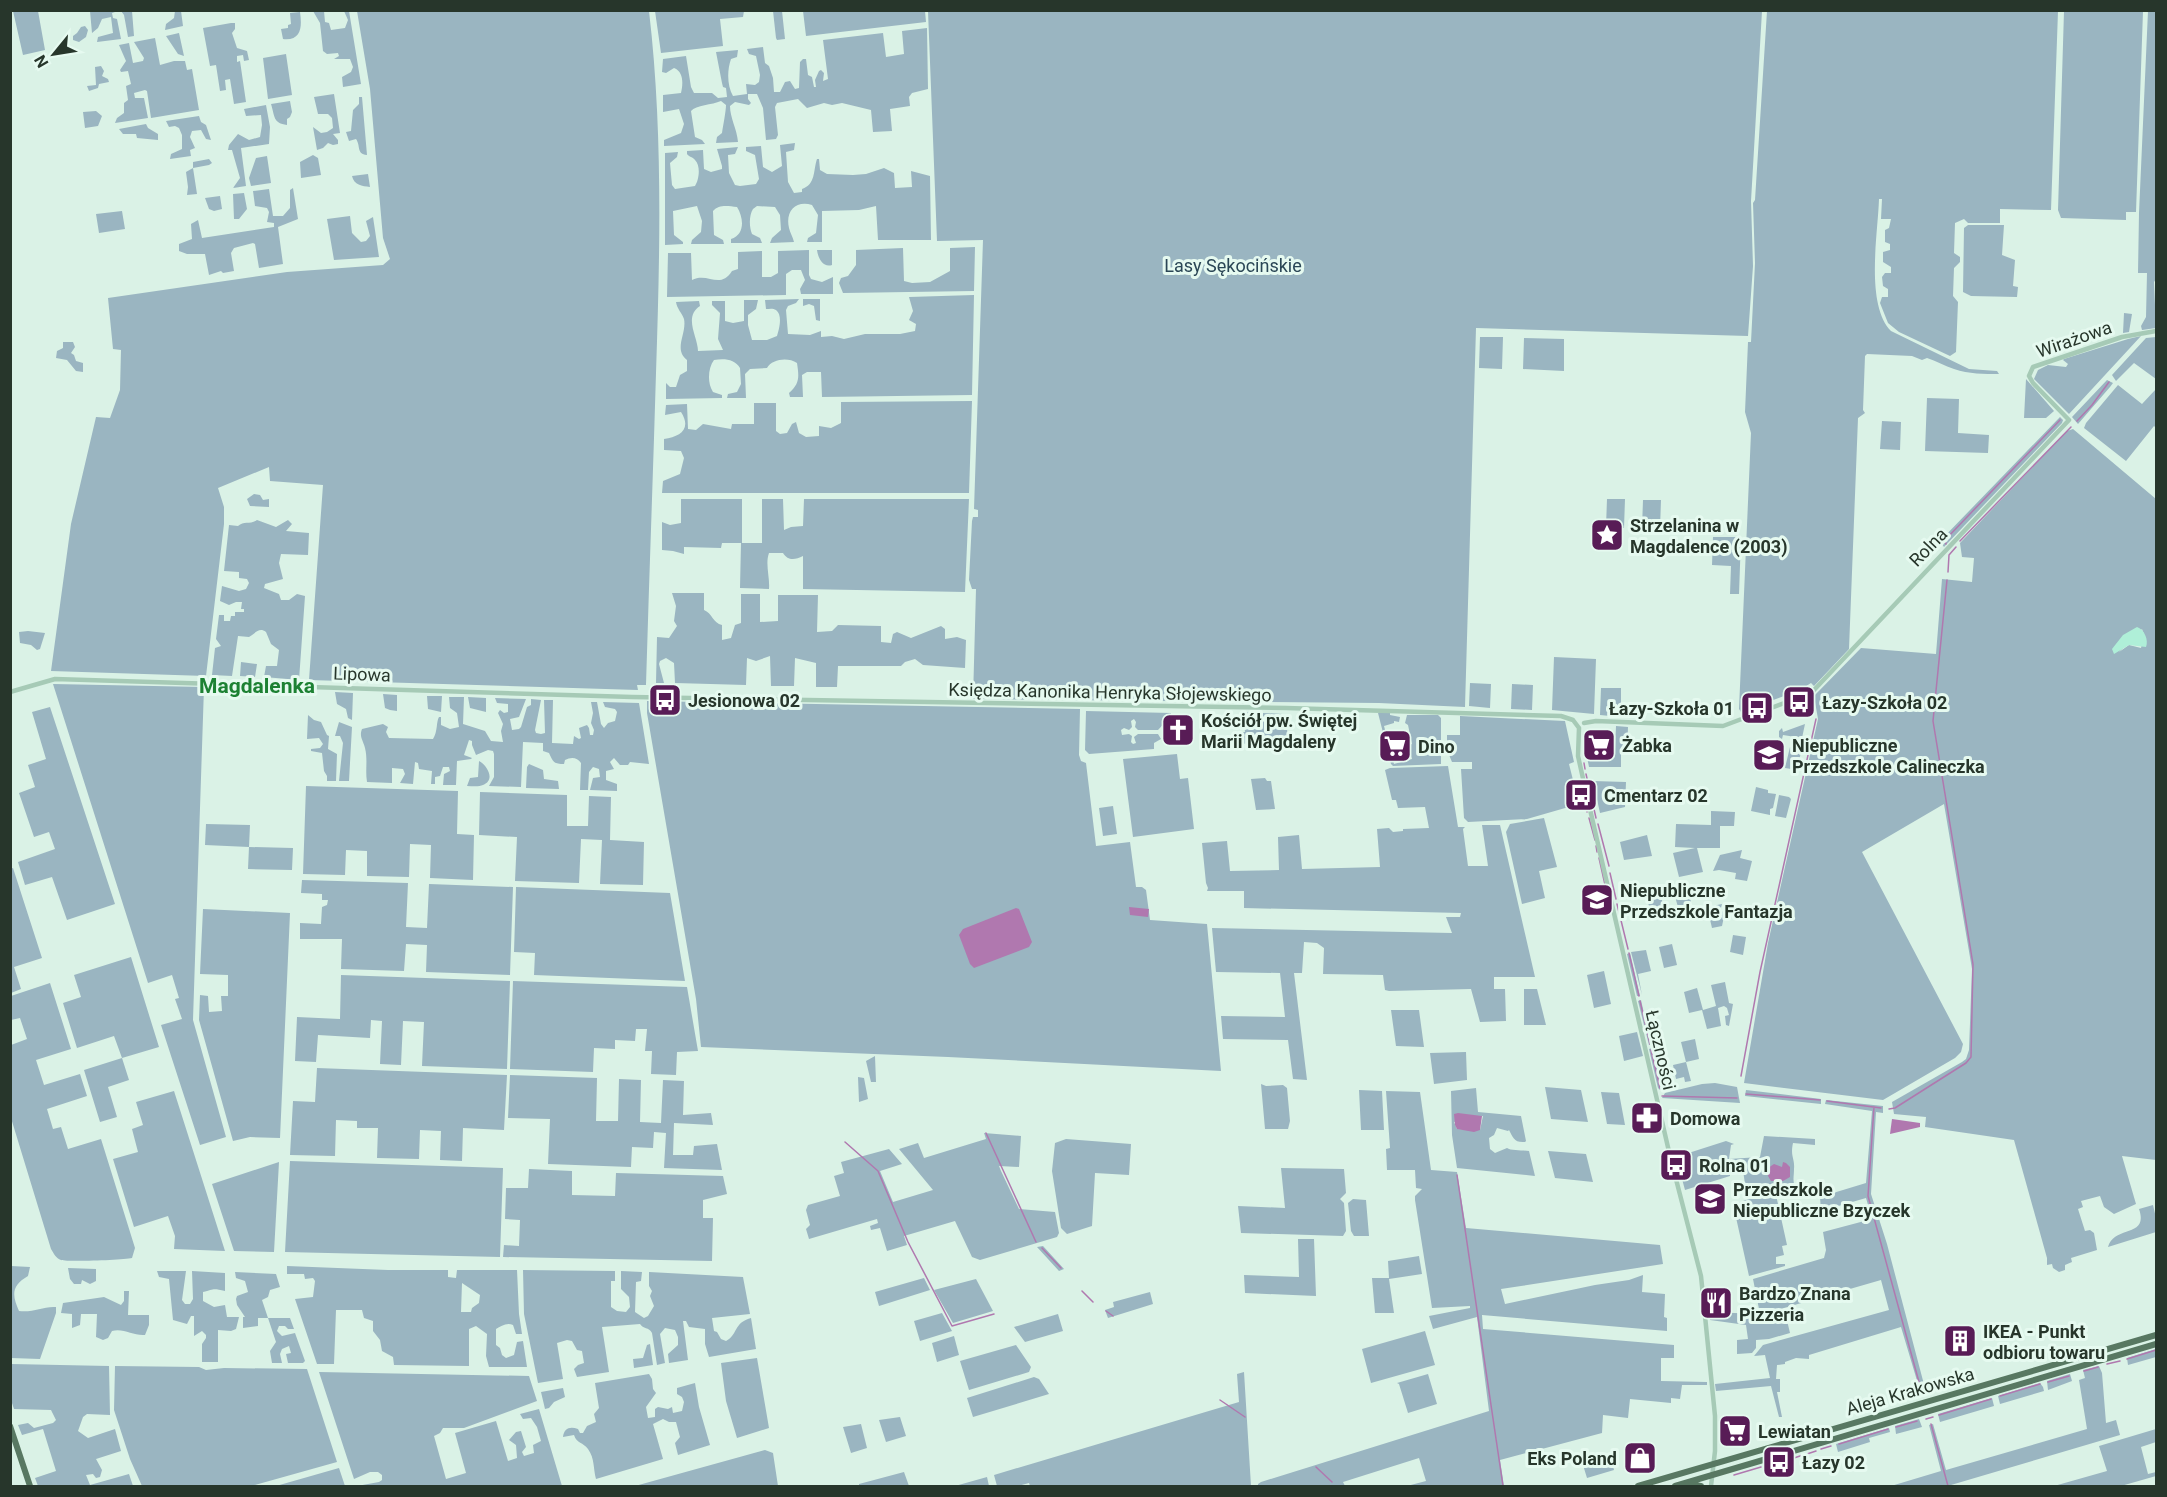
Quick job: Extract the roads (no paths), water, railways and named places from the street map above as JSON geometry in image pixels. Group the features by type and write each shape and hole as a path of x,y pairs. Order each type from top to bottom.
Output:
{"main road":[{"name":"Aleja Krakowska","path":"1638,1486 2157,1335"},
{"name":"Aleja Krakowska","path":"1675,1486 2157,1344"},
{"path":"10,1426 30,1486"},
{"path":"1684,1484 1701,1486"}],"street":[{"name":"Wirażowa","path":"2069,420 2030,380 2030,371 2033,367 2122,337 2157,331"},
{"name":"Rolna","path":"1584,723 1591,721 1723,726 1807,694 1818,686 2069,420"},
{"name":"Lipowa","path":"10,692 55,679 643,697"},
{"name":"Księdza Kanonika Henryka Słojewskiego","path":"643,697 1391,711 1561,716 1575,722"},
{"path":"1581,719 1584,723 1583,727 1579,728 1575,722 1581,719"},
{"name":"Łączności","path":"1579,728 1578,756 1586,792 1670,1156 1701,1276 1715,1416 1715,1464 1711,1475 1711,1486"}],"waterway":[{"path":"2077,421 2109,382"},
{"path":"1946,544 1945,540 2060,420"},
{"path":"1960,541 2071,427"},
{"path":"1948,572 1949,555 1956,547"},
{"path":"1889,1109 1895,1108 1966,1063 1971,1057 1973,964 1933,721 1947,580"},
{"path":"1741,1076 1760,972 1816,719"},
{"path":"1584,763 1585,769"},
{"path":"1586,774 1596,818"},
{"path":"1589,818 1595,840"},
{"path":"1598,824 1609,866"},
{"path":"1596,846 1597,852"},
{"path":"1599,858 1610,907"},
{"path":"1610,873 1616,899"},
{"path":"1617,904 1628,949"},
{"path":"1629,953 1639,996"},
{"path":"1640,1001 1650,1044"},
{"path":"1651,1050 1660,1088"},
{"path":"1746,1094 1820,1100"},
{"path":"1662,1096 1737,1098"},
{"path":"1827,1101 1881,1108"},
{"path":"1874,1107 1868,1196 1922,1393"},
{"path":"986,1133 1036,1242"},
{"path":"845,1142 878,1171 908,1242 952,1326 994,1314"},
{"path":"1457,1175 1503,1486"},
{"path":"1042,1248 1061,1268"},
{"path":"1082,1291 1093,1302"},
{"path":"1106,1311 1113,1316"},
{"path":"2127,1359 2156,1350"},
{"path":"2107,1364 2120,1361"},
{"path":"2084,1371 2098,1367"},
{"path":"2048,1382 2069,1376"},
{"path":"2000,1396 2040,1384"},
{"path":"1939,1415 1991,1399"},
{"path":"1220,1400 1245,1417"},
{"path":"1926,1419 1933,1417"},
{"path":"1896,1427 1917,1421"},
{"path":"1931,1424 1948,1486"},
{"path":"1839,1444 1888,1429"},
{"path":"1821,1449 1831,1446"},
{"path":"1807,1454 1816,1451"},
{"path":"1794,1458 1803,1455"},
{"path":"1316,1467 1332,1482"},
{"path":"1734,1475 1761,1467"}],"place":[{"name":"Strzelanina w Magdalence (2003)","path":"1607,535"},
{"name":"Jesionowa 02","path":"665,700"},
{"name":"Łazy-Szkoła 02","path":"1799,702"},
{"name":"Łazy-Szkoła 01","path":"1757,708"},
{"name":"Kościół pw. Świętej Marii Magdaleny","path":"1178,730"},
{"name":"Żabka","path":"1599,745"},
{"name":"Dino","path":"1395,746"},
{"name":"Niepubliczne Przedszkole Calineczka","path":"1769,755"},
{"name":"Cmentarz 02","path":"1581,795"},
{"name":"Niepubliczne Przedszkole Fantazja","path":"1597,900"},
{"name":"Domowa","path":"1647,1118"},
{"name":"Rolna 01","path":"1676,1165"},
{"name":"Przedszkole Niepubliczne Bzyczek","path":"1710,1199"},
{"name":"Bardzo Znana Pizzeria","path":"1716,1303"},
{"name":"IKEA - Punkt odbioru towaru","path":"1960,1341"},
{"name":"Lewiatan","path":"1735,1431"},
{"name":"Eks Poland","path":"1640,1458"},
{"name":"Łazy 02","path":"1779,1462"}],"district":[{"name":"Magdalenka","path":"257,686"}],"park label":[{"name":"Lasy Sękocińskie","path":"1233,265"}]}
